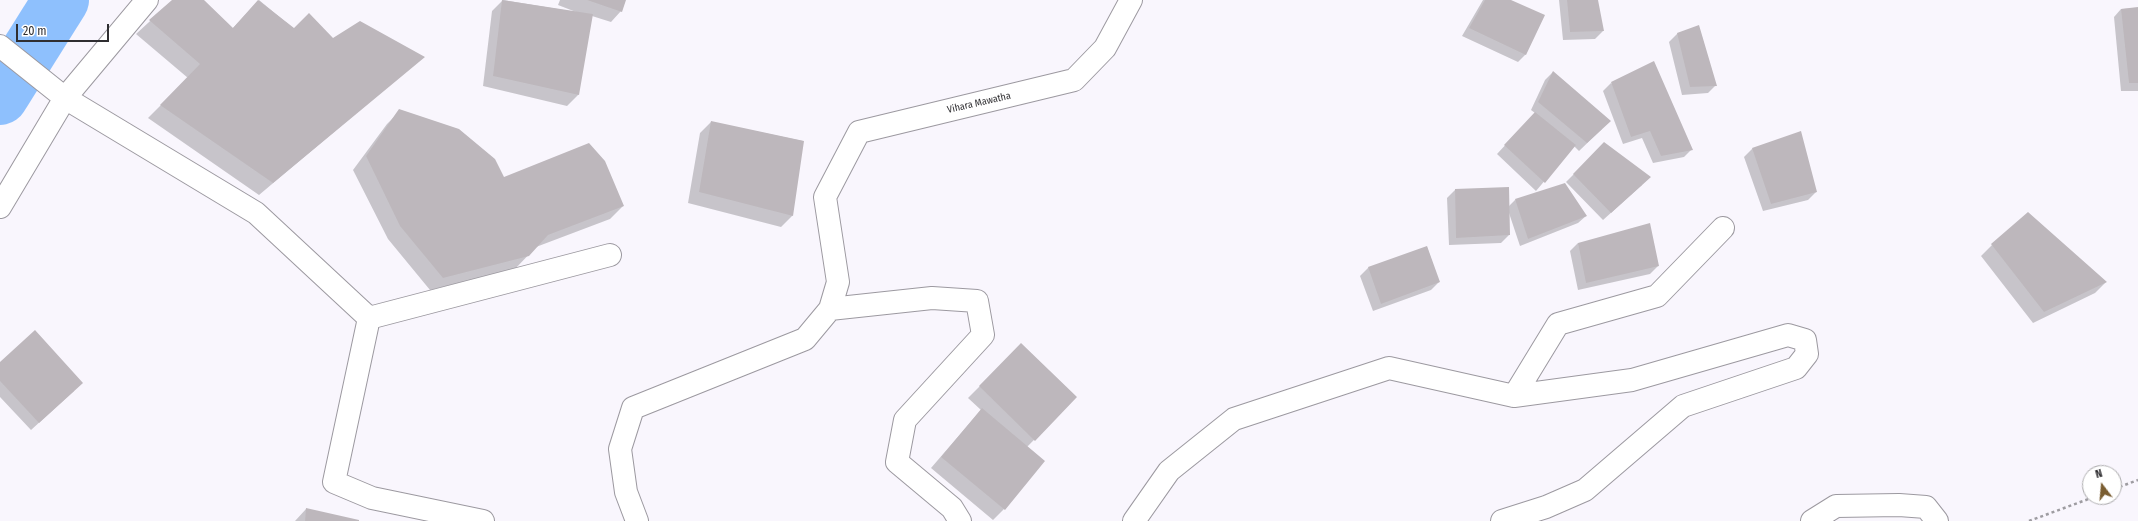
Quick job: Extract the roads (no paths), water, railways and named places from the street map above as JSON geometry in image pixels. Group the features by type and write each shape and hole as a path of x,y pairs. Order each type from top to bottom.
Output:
{"street":[{"path":"0,207 66,98 147,0"},
{"name":"Vihara Mawatha","path":"830,308 838,282 825,197 860,132 1074,80 1105,48 1131,0"},
{"path":"0,46 66,98 256,213 369,318"},
{"path":"1514,396 1558,324 1657,296 1723,228"},
{"path":"369,318 610,255"},
{"path":"637,521 626,492 620,448 633,408 805,339 830,308 932,298 977,301 983,335 905,420 897,462 952,508 960,521"},
{"path":"369,318 334,482 372,498 483,521"},
{"path":"1134,521 1169,471 1234,419 1389,368 1514,396 1632,380 1788,335 1805,340 1807,354 1796,368 1683,406 1584,490 1546,507 1502,521"},
{"path":"1812,521 1836,506 1899,505 1926,507 1937,521"}],"waterway":[{"path":"0,97 61,0"}]}
